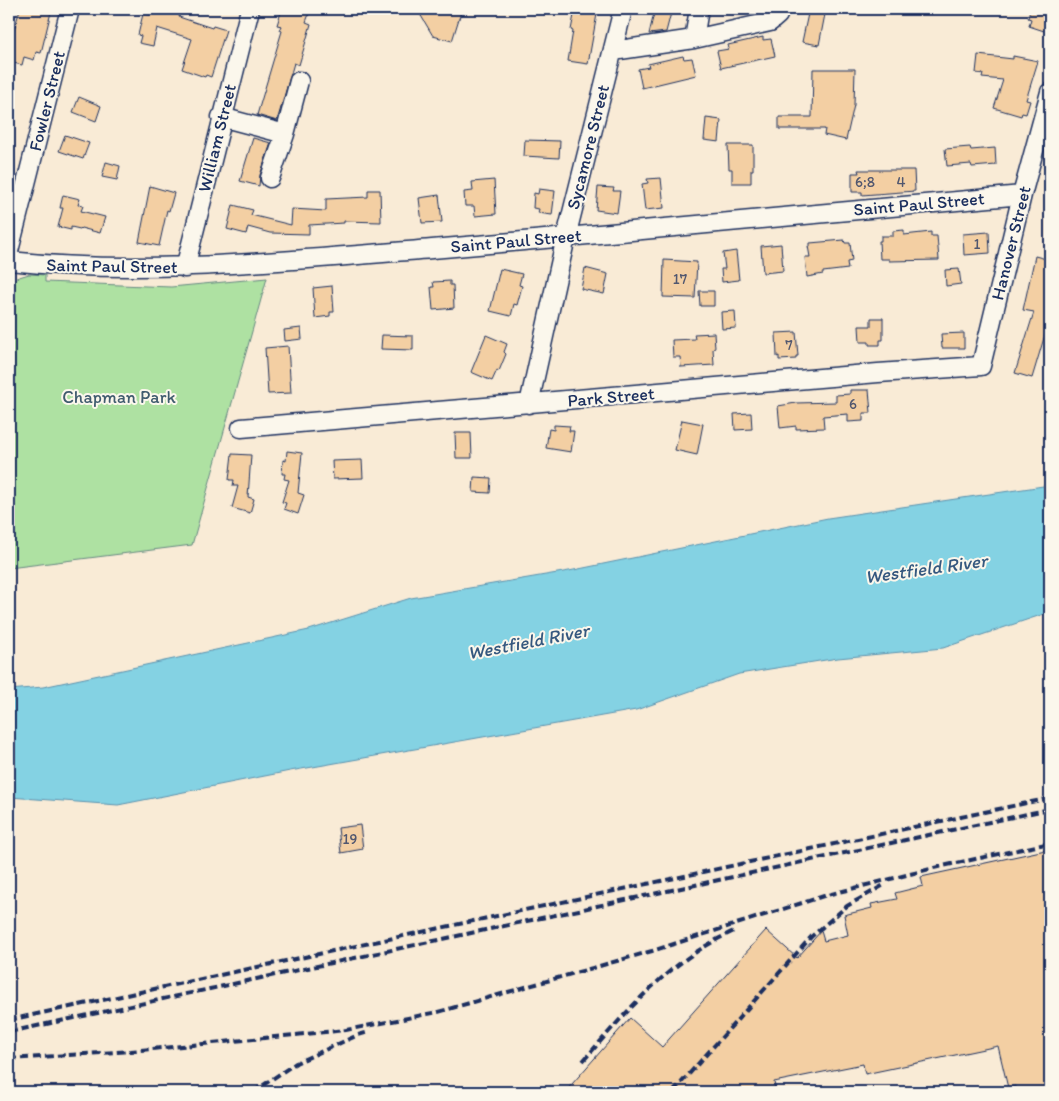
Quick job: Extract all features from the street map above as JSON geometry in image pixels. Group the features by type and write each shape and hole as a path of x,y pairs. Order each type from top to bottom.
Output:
{"street":[{"name":"Fowler Street","path":"9,251 70,9"},
{"name":"William Street","path":"185,268 250,9"},
{"name":"Sycamore Street","path":"529,404 566,237 623,9"},
{"path":"694,38 699,9"},
{"path":"613,51 694,38 770,22 778,15 778,9"},
{"path":"270,178 285,134 299,81"},
{"name":"Hanover Street","path":"981,366 1022,195 1050,92"},
{"path":"222,117 285,134"},
{"name":"Saint Paul Street","path":"9,261 107,268 185,268 278,262 1022,195"},
{"name":"Park Street","path":"241,428 878,372 981,366"}],"green space":[{"name":"Chapman Park","path":"29,274 45,275 45,282 171,287 267,278 192,545 9,568 9,284 16,278"}],"water":[{"name":"Westfield River","path":"1050,485 1050,612 943,648 838,658 739,674 636,710 290,771 118,805 9,797 9,690 43,687 309,630 411,598 569,571 828,518"}],"building":[{"path":"20,9 36,9 51,12 41,53 36,52 34,60 24,57 22,65 9,62 9,47"},
{"path":"151,9 166,11 167,9 181,9 179,17 212,28 213,26 226,30 211,77 206,75 205,77 182,69 192,39 157,28 153,46 139,43 141,36 138,35 143,14 150,15"},
{"path":"282,9 291,9 309,14 306,22 311,24 299,65 294,63 277,121 257,115 282,31 280,30 282,26 277,25"},
{"path":"417,9 462,9 452,41 433,36"},
{"path":"655,9 672,9 666,32 649,34"},
{"path":"809,9 826,9 819,45 802,42"},
{"path":"1030,9 1050,9 1050,22 1047,32 1029,26 1031,19 1028,18"},
{"path":"575,10 597,14 588,64 568,61"},
{"path":"763,37 763,40 771,39 775,56 721,68 717,51 729,49 728,45"},
{"path":"978,55 1013,59 1013,56 1038,61 1026,100 1030,101 1026,114 1022,113 1021,116 994,108 1003,80 982,78 983,74 976,73"},
{"path":"683,56 684,59 692,58 696,75 642,88 638,69 649,67 648,64"},
{"path":"813,69 855,69 854,105 846,140 824,135 825,129 779,129 779,117 812,117"},
{"path":"79,97 101,106 96,121 73,112"},
{"path":"706,118 721,120 719,142 704,140"},
{"path":"65,135 89,143 83,159 59,151"},
{"path":"253,138 271,143 260,175 259,186 240,181"},
{"path":"525,140 560,141 559,158 524,156"},
{"path":"728,145 753,145 751,183 732,183 732,169 729,169"},
{"path":"970,147 971,150 995,148 996,165 972,167 971,164 947,166 945,149"},
{"path":"106,162 120,166 117,180 102,177"},
{"path":"858,170 914,170 915,191 862,195 862,192 852,192 852,173 859,173"},
{"path":"661,178 664,208 645,210 642,184 648,183 647,179"},
{"path":"494,180 496,214 475,216 474,206 465,206 464,192 473,191 472,182"},
{"path":"150,186 174,193 169,211 167,210 159,246 139,242"},
{"path":"598,187 614,188 613,191 620,191 617,213 596,210"},
{"path":"539,189 555,191 552,215 538,213 539,209 533,208 534,193 538,194"},
{"path":"368,190 380,190 381,222 344,221 344,223 309,225 309,234 270,233 248,227 246,234 227,229 233,205 253,210 251,215 291,225 292,209 326,211 326,199 368,197"},
{"path":"63,195 80,199 78,205 83,206 81,211 105,217 100,233 81,228 71,227 71,230 58,227 63,208 60,208"},
{"path":"439,195 442,222 422,223 419,198"},
{"path":"904,230 904,235 931,232 931,236 937,236 939,260 889,261 889,259 880,259 879,241 881,241 881,236 893,236 893,231"},
{"path":"989,232 990,253 964,255 963,234"},
{"path":"844,240 845,243 850,243 852,261 847,262 848,269 823,272 823,274 807,277 805,257 810,257 808,246 810,246 810,243"},
{"path":"781,244 783,271 763,273 761,246"},
{"path":"736,251 739,280 722,282 721,269 725,269 723,253"},
{"path":"1035,256 1050,260 1050,318 1032,378 1015,373 1034,312 1023,310"},
{"path":"664,260 697,262 695,298 663,297"},
{"path":"585,268 608,274 604,294 581,289"},
{"path":"500,269 522,274 519,285 522,286 517,305 514,304 511,316 490,311"},
{"path":"959,269 961,284 946,286 945,270"},
{"path":"450,281 450,285 453,285 454,308 433,310 431,287 434,287 433,282"},
{"path":"332,286 334,312 330,312 330,316 315,318 313,288"},
{"path":"699,291 714,291 714,306 700,306"},
{"path":"735,311 736,328 722,329 721,312"},
{"path":"871,318 883,318 883,340 880,340 880,345 869,345 869,342 860,342 859,326 871,326"},
{"path":"301,328 302,339 285,341 284,330"},
{"path":"796,332 798,356 796,356 796,359 779,360 779,356 777,357 776,333"},
{"path":"714,333 714,365 681,367 680,357 673,357 672,340 695,339 694,334"},
{"path":"964,333 964,348 942,348 941,334"},
{"path":"382,335 413,336 413,350 381,349"},
{"path":"486,335 507,344 504,352 506,354 499,371 497,370 492,381 471,372"},
{"path":"288,346 291,393 268,394 265,348"},
{"path":"850,390 869,390 871,413 863,413 863,421 848,422 848,414 823,416 824,428 796,429 796,426 780,428 778,406 796,403 836,402 836,395 850,394"},
{"path":"751,413 752,429 735,430 734,414"},
{"path":"682,420 703,424 697,455 675,450"},
{"path":"554,425 570,426 569,431 574,431 571,452 546,448 549,429 554,430"},
{"path":"455,433 471,433 472,458 456,458"},
{"path":"287,451 302,453 298,493 304,495 298,514 284,509 286,503 282,502 289,480 284,479 285,474 282,474 283,460 286,461"},
{"path":"232,454 251,455 248,497 254,499 250,513 232,508 238,486 233,486 234,480 229,480"},
{"path":"362,460 363,478 333,479 332,461"},
{"path":"474,477 491,478 490,493 473,492"},
{"path":"360,825 363,849 341,853 338,828"},
{"path":"1050,849 1050,1092 1016,1092 1015,1086 1008,1088 998,1046 865,1074 863,1064 774,1082 776,1092 565,1092 630,1018 662,1047 766,930 797,958 821,931 824,941 848,935 844,915 872,908 871,904 897,899 895,893 923,886 921,877"}],"railway":[{"path":"9,1020 1050,798"},
{"path":"9,1032 1050,809"},
{"path":"9,1059 131,1051 346,1030 438,1012 652,951 827,895 938,867 1050,843"},
{"path":"673,1092 812,936 847,906 884,885"},
{"path":"583,1061 635,1004 670,971 690,956 736,930"},
{"path":"253,1092 296,1063 358,1035 369,1032"}]}
